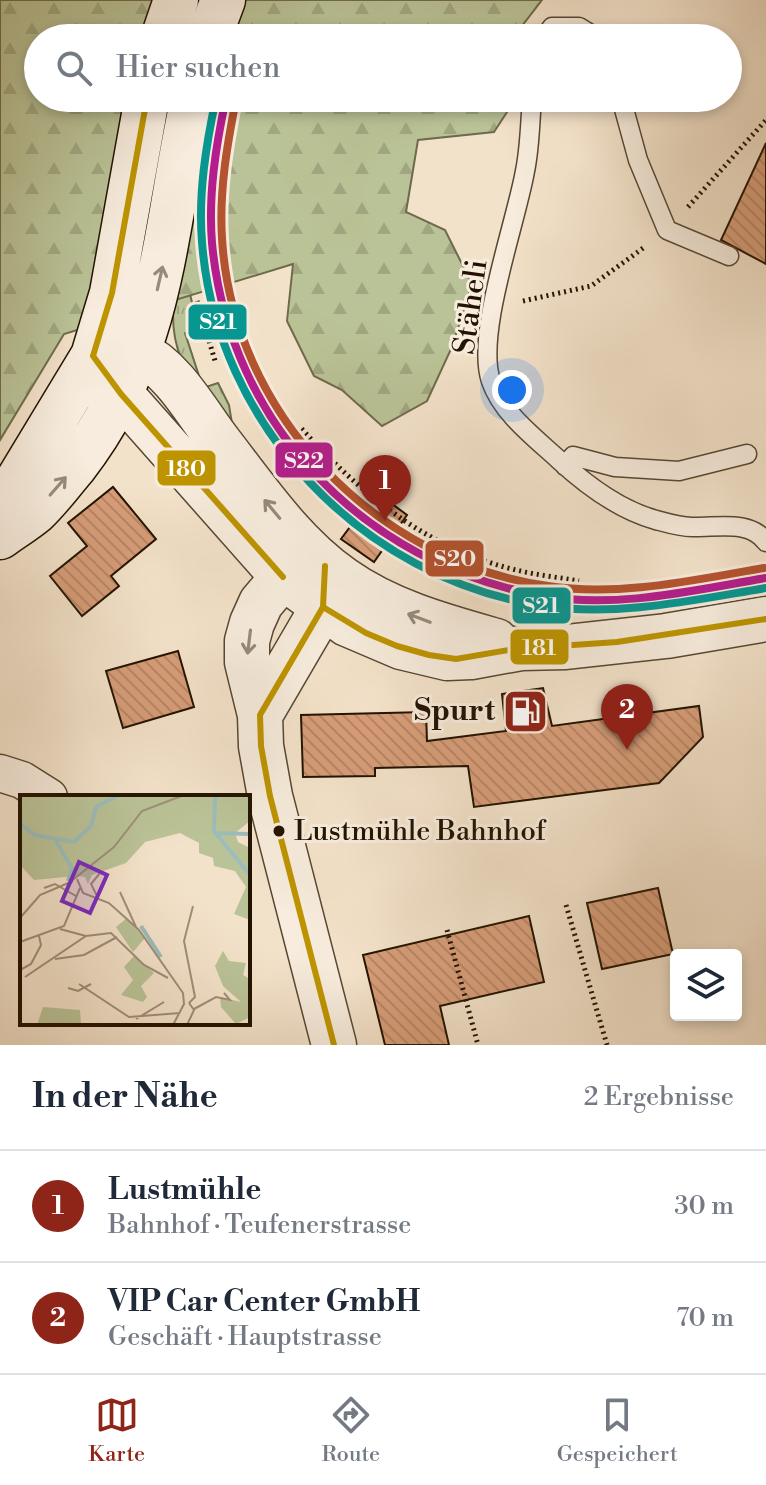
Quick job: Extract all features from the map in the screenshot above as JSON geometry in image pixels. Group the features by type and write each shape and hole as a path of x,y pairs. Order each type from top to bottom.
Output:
{"street":[{"path":"168,24 176,0"},
{"path":"214,24 223,0"},
{"path":"0,516 18,480 93,356 112,293 144,112"},
{"path":"0,537 35,512 60,484 106,422 121,394 150,321 190,112"},
{"path":"93,356 139,353 151,358 175,384 259,494 309,551 324,586 347,624 373,637 447,658 471,657 521,648 613,643 766,619"},
{"path":"93,356 121,394 283,577 324,586"},
{"path":"283,577 261,603 247,641 247,662 260,715 259,798 334,1045"},
{"path":"260,715 324,586"},
{"path":"0,773 22,780 46,795"}],"lane":[{"name":"Stäheli","path":"531,112 526,170 494,304 488,351 491,380 504,405 565,466 609,500 652,519 688,527 754,530 766,542"},
{"path":"625,112 638,160 667,230 729,256"},
{"path":"565,466 573,456 615,467 679,471 747,454"}],"path":[{"path":"195,289 205,335 220,375"},
{"path":"266,452 300,427 368,495 437,542 512,569 579,581"},
{"path":"566,905 607,1045"},
{"path":"447,930 478,1045"}],"green space":[{"path":"0,0 542,0 524,24 24,24 24,112 507,112 494,132 418,140 406,212 445,230 472,284 452,347 427,401 382,426 342,390 314,376 287,321 293,264 64,334 0,440"},
{"path":"183,241 198,328 185,333 203,388 218,383 229,405 234,436 192,378 176,344 174,300"}],"building":[{"path":"766,143 766,264 721,240"},
{"path":"113,487 156,539 111,576 119,586 82,616 50,576 87,546 68,523"},
{"path":"376,492 407,515 374,562 341,539"},
{"path":"178,651 194,707 123,728 106,671"},
{"path":"543,688 552,726 699,706 703,737 659,783 474,807 468,766 375,768 375,776 303,777 301,715 426,712 427,741 506,731 502,694"},
{"path":"658,888 672,949 670,955 602,969 587,903"},
{"path":"529,916 544,982 440,1006 449,1045 385,1045 363,955"}],"transit line":[{"name":"180","path":"93,356 112,293 144,112"},
{"name":"S21","path":"213,112 201,206 202,242 213,309 236,372 268,430 310,482 360,527 416,563 478,590 544,606 600,610 628,608 766,588"},
{"name":"S22","path":"223,112 211,206 212,243 224,309 246,370 277,426 317,476 364,518 418,553 478,579 543,596 627,599 766,578"},
{"name":"S20","path":"234,112 223,186 222,238 232,302 253,363 284,419 324,469 372,511 426,546 485,571 548,586 602,590 629,588 764,568"},
{"name":"180","path":"93,356 121,394 283,577"},
{"name":"180","path":"325,566 323,607 260,715 261,746 270,796 334,1045"},
{"name":"181","path":"323,607 366,633 397,646 456,659 514,649 617,642 766,619"}],"place":[{"name":"Lustmühle","path":"385,521"},
{"name":"Spurt","path":"526,711"},
{"name":"VIP Car Center GmbH","path":"627,750"},
{"name":"Lustmühle Bahnhof","path":"279,831"}]}
